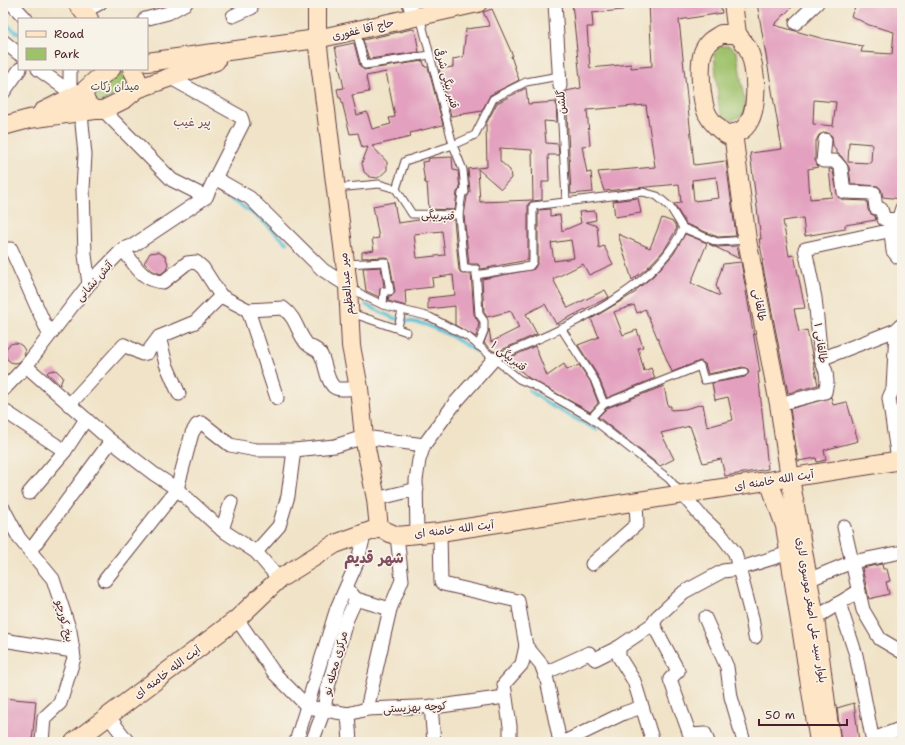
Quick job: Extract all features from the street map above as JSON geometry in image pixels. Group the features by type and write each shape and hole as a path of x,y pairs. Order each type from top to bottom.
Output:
{"main road":[{"name":"میر عبدالعظیم","path":"317,3 317,39 348,286 351,346 359,388 364,437 376,499 372,532"},
{"path":"733,3 737,34 747,47 754,75 755,103 751,117 742,129 727,135 708,117 701,81 701,63 704,48 712,40 721,34 737,34"},
{"name":"حاج آقا غفوری","path":"148,62 247,50 317,39 356,31 414,12 470,4"},
{"name":"حاج آقا غفوری","path":"3,126 85,102 125,98 137,89 247,50"},
{"path":"85,102 107,70"},
{"path":"132,70 137,79 137,89"},
{"name":"طالقانی","path":"733,133 747,240 779,404 790,478"},
{"name":"آیت الله خامنه ای","path":"74,742 237,620 279,579 335,544 372,532 397,536 440,532 900,460"},
{"name":"بلوار سید علی اصغر موسوی لاری","path":"790,478 789,553 819,742"},
{"name":"بلوار سید علی اصغر موسوی لاری","path":"769,481 790,516 808,580 815,618 832,742"}],"street":[{"path":"11,3 25,18"},
{"path":"83,11 100,3"},
{"path":"148,18 168,13 186,3"},
{"path":"234,16 251,8 251,3"},
{"name":"گلشن","path":"554,3 560,81"},
{"path":"796,23 817,3"},
{"path":"3,42 18,53"},
{"path":"3,93 19,70"},
{"path":"39,70 85,102 172,180 206,197 243,123 241,117 169,78"},
{"path":"70,70 85,102 85,155 83,190 85,255 89,284"},
{"path":"824,140 823,161 835,161 841,168 844,192 874,194 876,208 881,209 884,219 894,226"},
{"path":"215,178 250,198 323,270 348,286"},
{"name":"آتش نشانی","path":"3,390 26,366 49,334 89,284 123,250 134,245 206,197"},
{"path":"902,208 898,220 894,226 893,251 898,257 902,256"},
{"name":"طالقانی ۱","path":"779,404 825,392 826,377 821,359 815,298 805,249 894,226"},
{"path":"3,249 11,249 49,334"},
{"path":"123,250 142,274 153,281 162,282 187,263 196,262 203,268 221,296 248,310 283,308 291,313 307,344 318,350 322,356 331,383 334,387 338,389 359,388"},
{"path":"69,405 124,345 142,354 147,353 159,337 195,322 221,296"},
{"path":"248,310 277,398"},
{"path":"821,359 899,327 893,389 889,398 900,460"},
{"path":"159,337 166,364 179,394"},
{"path":"417,534 416,489 419,460 424,445 454,403 494,359"},
{"path":"26,366 111,441 154,474 177,489 222,530 256,552 279,579"},
{"path":"3,410 65,451"},
{"path":"29,493 65,451 86,419"},
{"path":"105,580 177,489 192,433 197,425 202,424 230,445 256,450 294,450 335,446 364,437 424,445"},
{"path":"30,551 111,441"},
{"path":"256,552 279,526 288,496 294,450"},
{"path":"376,499 416,489"},
{"path":"683,495 700,515 722,536 735,553 752,618 755,637"},
{"path":"222,530 231,502"},
{"path":"592,564 637,524 636,502"},
{"name":"بیخ کورچو","path":"3,508 19,538 53,579 70,631 74,658 60,703 44,718 42,742"},
{"path":"844,527 862,610 880,639 902,652"},
{"name":"مرکزی محله نو","path":"296,742 308,707 337,608 372,532"},
{"path":"440,532 441,582 443,584 518,602 526,646 522,664 504,684 510,726 510,742"},
{"path":"367,709 390,609 402,580 397,536"},
{"path":"808,580 852,562 902,552"},
{"path":"545,673 588,653 595,659 619,647 653,624 657,617 684,592 723,570 738,569 789,553"},
{"path":"347,588 356,599 390,609"},
{"path":"815,618 859,591"},
{"name":"مرکزی محله نو","path":"312,742 324,710 327,691 346,621 356,599"},
{"path":"840,603 856,655 873,740 902,728"},
{"path":"705,618 726,667 731,696 744,742"},
{"path":"237,620 275,674 308,707"},
{"path":"653,624 678,671 670,679 690,735 705,734 708,742"},
{"path":"3,640 73,651"},
{"path":"526,646 545,673 560,742"},
{"path":"619,647 619,657 634,681 653,742"},
{"name":"کوچه بهزیستی","path":"308,707 348,714 367,709 431,706 505,697"},
{"path":"431,706 434,742"},
{"path":"564,742 624,713 642,707"},
{"path":"348,714 350,742"},
{"path":"108,716 128,742"}],"lane":[{"name":"قنبر بیگی شرقی","path":"414,12 430,55 453,145 463,170 465,192 462,193 459,215"},
{"path":"356,31 365,65 430,55"},
{"path":"335,188 379,184 396,189 406,161 453,145 475,135 493,99 526,82 560,81"},
{"name":"گلشن","path":"560,81 566,201"},
{"name":"قنبربیگی","path":"396,189 412,214 459,215 464,269 476,269 476,275"},
{"path":"478,346 484,331 484,321 479,314 476,275 530,266 533,262 533,206 643,192 657,196 670,207 683,228 717,242 747,240"},
{"path":"494,359 561,328 618,298 633,287 666,257 683,228"},
{"path":"345,264 385,262 390,290 384,291 383,304"},
{"name":"قنبربیگی ۱","path":"348,286 366,297 383,304 402,311 430,317 458,331 519,379 533,385 591,418 669,479 683,495"},
{"path":"398,327 402,311"},
{"path":"349,312 398,327 407,332"},
{"path":"561,328 594,379 604,404"},
{"path":"591,418 604,404 700,366 704,380 744,372"}],"green space":[{"path":"719,46 729,46 737,52 745,106 742,115 734,119 728,119 722,115 719,107 714,53"},
{"name":"میدان زکات","path":"113,73 121,73 127,78 129,87 101,103 95,101 93,97 96,89"}],"building":[{"path":"572,3 623,3 623,10 592,13 593,27 587,27 590,68 631,64 631,68 652,66 649,3 720,3 722,13 679,20 694,165 726,161 736,236 718,237 686,224 674,204 681,203 679,184 604,191 598,172 655,167 646,105 587,110 590,145 582,146 587,173 591,172 593,192 571,194 566,91 581,88","holes":["716,177 719,198 694,201 692,180"]},
{"path":"757,3 796,3 774,25 824,39 863,46 861,52 892,54 894,32 869,25 851,16 857,3 902,3 902,199 883,197 881,189 878,186 851,184 849,167 837,153 833,145 832,136 826,132 819,135 815,143 815,160 818,167 808,169 810,199 832,197 829,169 831,169 833,171 838,197 844,200 867,201 868,210 875,216 876,220 845,225 845,229 805,236 803,218 783,221 789,256 794,255 805,308 794,309 799,332 807,330 818,385 788,393 762,262 759,239 761,239 750,153 782,149","holes":["814,100 836,102 833,126 813,124","849,142 872,144 871,163 848,162"]},
{"path":"492,9 513,56 511,56 519,80 490,95 482,111 451,116 439,69 453,67 453,59 463,57 466,29 490,26 483,12"},
{"path":"412,29 415,30 419,52 369,59 363,40"},
{"path":"354,43 360,66 364,70 423,61 425,67 428,67 443,125 410,133 411,137 372,146 387,162 387,170 378,178 370,177 364,172 362,163 368,147 362,148 358,133 350,134 341,98 339,98 337,89 344,88 335,47","holes":["386,72 395,117 389,118 391,124 372,129 367,112 357,115 352,95 369,92 366,76"]},
{"path":"526,88 528,104 556,102 557,122 544,121 546,143 558,144 559,155 548,155 549,182 542,182 542,200 532,201 528,204 528,260 481,269 478,264 469,264 464,215 467,197 470,192 468,169 487,167 486,124 497,103","holes":["500,148 532,150 533,200 480,202 478,169 501,189 511,178 510,170 500,161"]},
{"path":"452,157 453,170 458,171 460,189 457,192 455,210 429,209 427,183 425,183 422,162 429,161 428,159 431,158"},
{"path":"638,198 641,213 615,217 613,201"},
{"path":"394,202 398,223 426,219 454,220 459,270 462,274 471,274 474,314 479,323 476,337 455,325 455,306 428,309 428,298 455,295 453,275 432,278 433,287 405,290 406,306 388,301 389,296 393,295 395,291 389,259 385,257 362,258 362,252 374,250 372,239 379,238 373,206","holes":["442,231 445,255 417,258 414,234"]},
{"path":"550,209 550,216 560,215 562,231 581,223 579,212 595,211 596,220 586,222 597,226 599,248 604,246 613,264 589,275 583,264 553,279 568,308 605,290 609,297 556,324 545,304 526,314 537,334 497,352 493,351 484,343 489,329 491,342 519,328 511,311 487,317 484,312 482,279 534,269 538,262 538,210","holes":["571,240 574,258 554,261 551,243"]},
{"path":"662,218 673,222 677,228 665,249 646,269 632,280 618,234 650,248"},
{"path":"685,234 707,243 691,283 720,296 716,285 723,264 741,262 760,372 758,372 768,469 725,476 721,459 703,463 690,426 661,433 674,459 660,466 598,417 607,408 664,386 668,406 671,406 671,410 685,409 703,404 707,427 733,420 728,397 715,400 712,383 745,377 749,373 748,369 743,367 708,374 705,364 700,361 672,372 645,309 637,313 634,305 614,312 623,335 637,330 643,347 638,348 644,371 651,368 655,378 607,398 598,376 578,345 599,337 591,319 636,292 636,290 653,276 673,255"},
{"path":"709,244 717,247 737,246 740,259"},
{"path":"158,252 165,256 168,264 166,270 161,274 153,271 144,263 150,253"},
{"path":"381,267 384,286 380,289 379,297 366,291 363,268"},
{"path":"15,343 22,346 25,353 22,360 15,363 8,360 5,353 8,346"},
{"path":"535,346 547,376 564,364 567,370 579,365 590,381 598,403 590,412 529,378 507,359"},
{"path":"56,370 63,377 60,385 47,373 49,371"},
{"path":"831,397 833,405 847,402 858,441 824,450 826,460 817,462 816,458 798,461 790,409"},
{"path":"882,564 883,569 887,569 890,581 886,582 889,594 869,599 862,568"},
{"path":"3,698 36,701 32,742 3,742"},
{"path":"854,703 859,742 841,742 837,708"}],"waterway":[{"path":"3,22 18,33"},
{"path":"230,198 258,217 287,243"},
{"path":"366,305 393,318 424,324 451,336 482,355"},
{"path":"529,390 553,407 597,430"}],"district":[{"name":"پیر غیب","path":"192,122"},
{"name":"شهر قدیم","path":"374,558"}]}
